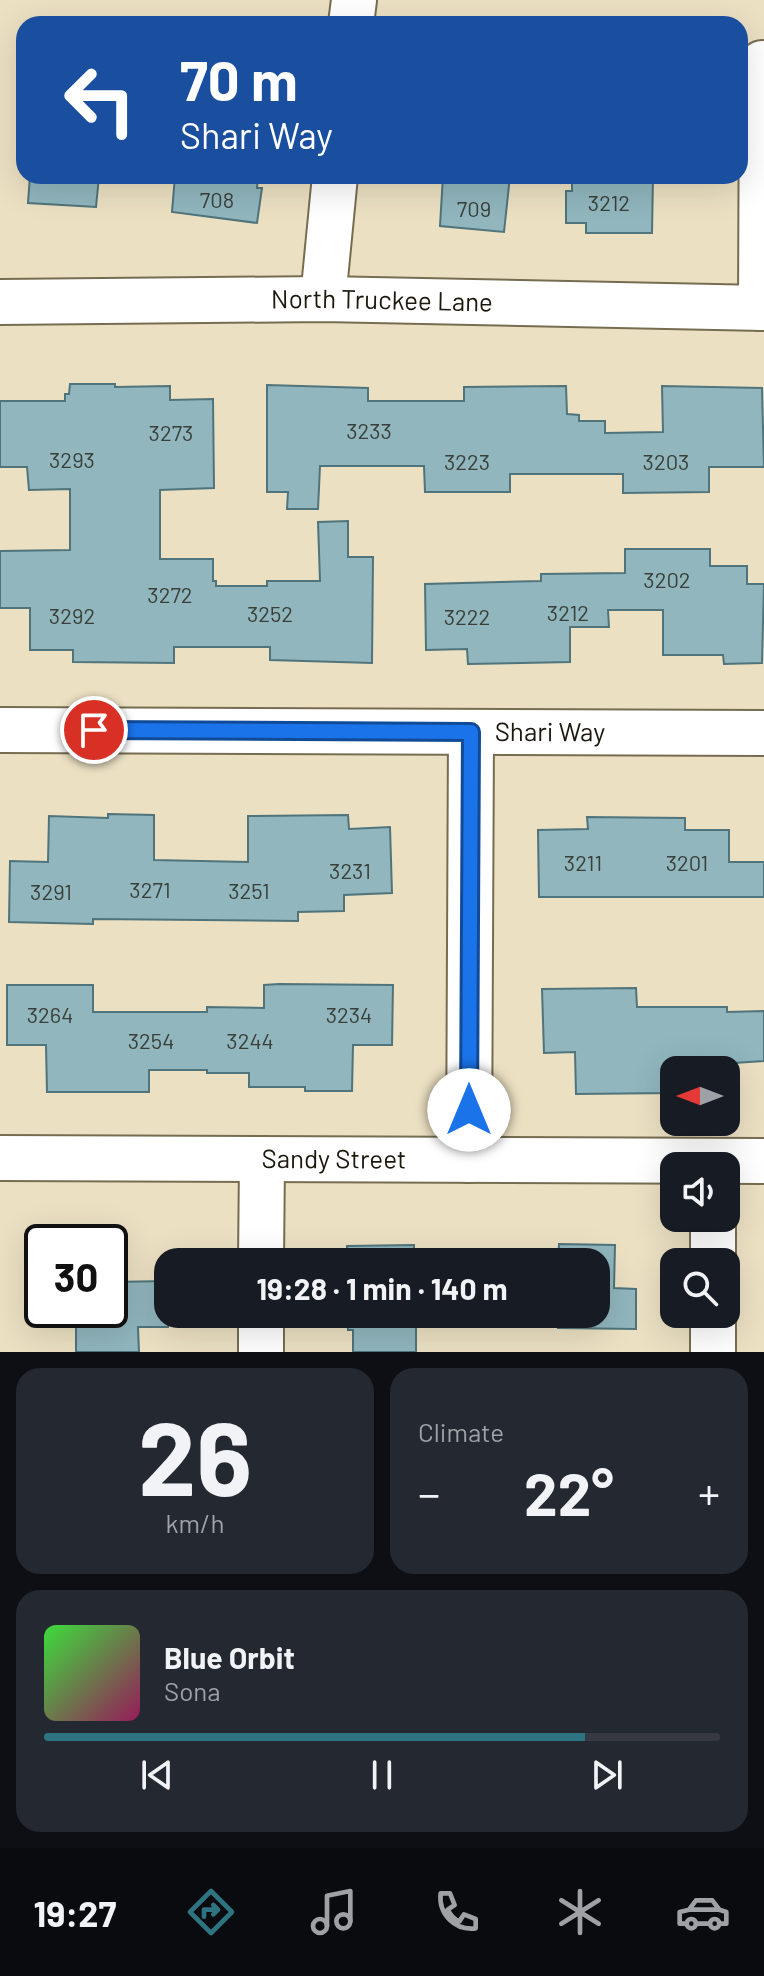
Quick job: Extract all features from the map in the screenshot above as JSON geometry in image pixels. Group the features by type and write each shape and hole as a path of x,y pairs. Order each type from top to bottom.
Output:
{"street":[{"path":"762,63 763,308"},
{"path":"323,299 334,184"},
{"name":"North Truckee Lane","path":"0,302 323,299 763,308"},
{"name":"Shari Way","path":"0,730 764,733"},
{"path":"469,1160 471,732"},
{"name":"Sandy Street","path":"0,1158 660,1163"},
{"path":"261,1248 262,1159"},
{"name":"Sandy Street","path":"740,1162 764,1161"},
{"path":"261,1328 261,1352"},
{"path":"713,1328 713,1352"}],"building":[{"path":"29,184 98,184 96,207 28,203"},
{"path":"174,184 257,184 257,188 262,188 257,223 172,212"},
{"path":"443,184 509,184 504,232 440,226"},
{"path":"572,184 653,184 652,233 586,233 586,223 566,223 566,191 572,191"},
{"path":"70,384 170,386 170,400 213,399 214,488 160,490 160,559 213,559 213,581 216,581 216,586 267,586 267,581 320,581 318,522 348,521 348,557 373,557 372,663 270,660 270,647 174,647 174,663 73,662 73,650 30,650 30,608 0,608 0,551 70,550 70,489 29,490 27,467 0,467 0,401 65,401"},
{"path":"267,385 368,388 368,401 464,401 464,387 566,386 567,414 579,415 579,421 605,421 605,433 663,432 662,386 762,388 764,467 709,467 709,492 623,493 623,474 510,474 510,492 425,492 424,466 320,466 318,509 287,509 288,492 267,492"},
{"path":"625,549 710,549 710,566 747,566 747,584 764,584 762,663 724,664 723,655 663,655 663,610 608,610 609,627 570,627 570,662 468,664 467,649 426,650 425,584 541,581 541,574 625,573"},
{"path":"108,814 154,815 154,860 248,862 248,816 348,815 349,829 390,827 392,893 344,895 344,911 298,912 298,921 93,919 93,924 9,922 10,861 48,862 49,816 108,818"},
{"path":"587,817 685,818 685,830 729,830 729,862 764,862 764,897 539,897 538,830 588,829"},
{"path":"7,985 93,985 93,1012 207,1012 207,1007 264,1008 264,985 393,985 392,1045 353,1045 352,1091 249,1087 249,1073 149,1070 149,1092 47,1092 46,1045 7,1045"},
{"path":"636,988 637,1007 727,1007 727,1012 764,1011 764,1061 740,1063 740,1056 660,1056 660,1093 576,1094 575,1052 544,1053 542,989"},
{"path":"559,1244 615,1245 614,1288 636,1289 636,1329 558,1328 610,1328 610,1248 559,1248"},
{"path":"414,1245 414,1248 347,1248"},
{"path":"154,1281 154,1327 138,1327 139,1352 76,1352 76,1328 128,1328 128,1282"},
{"path":"416,1328 416,1352 353,1352 353,1330 348,1330"}],"route":[{"path":"94,730 471,732 469,1110"}]}
